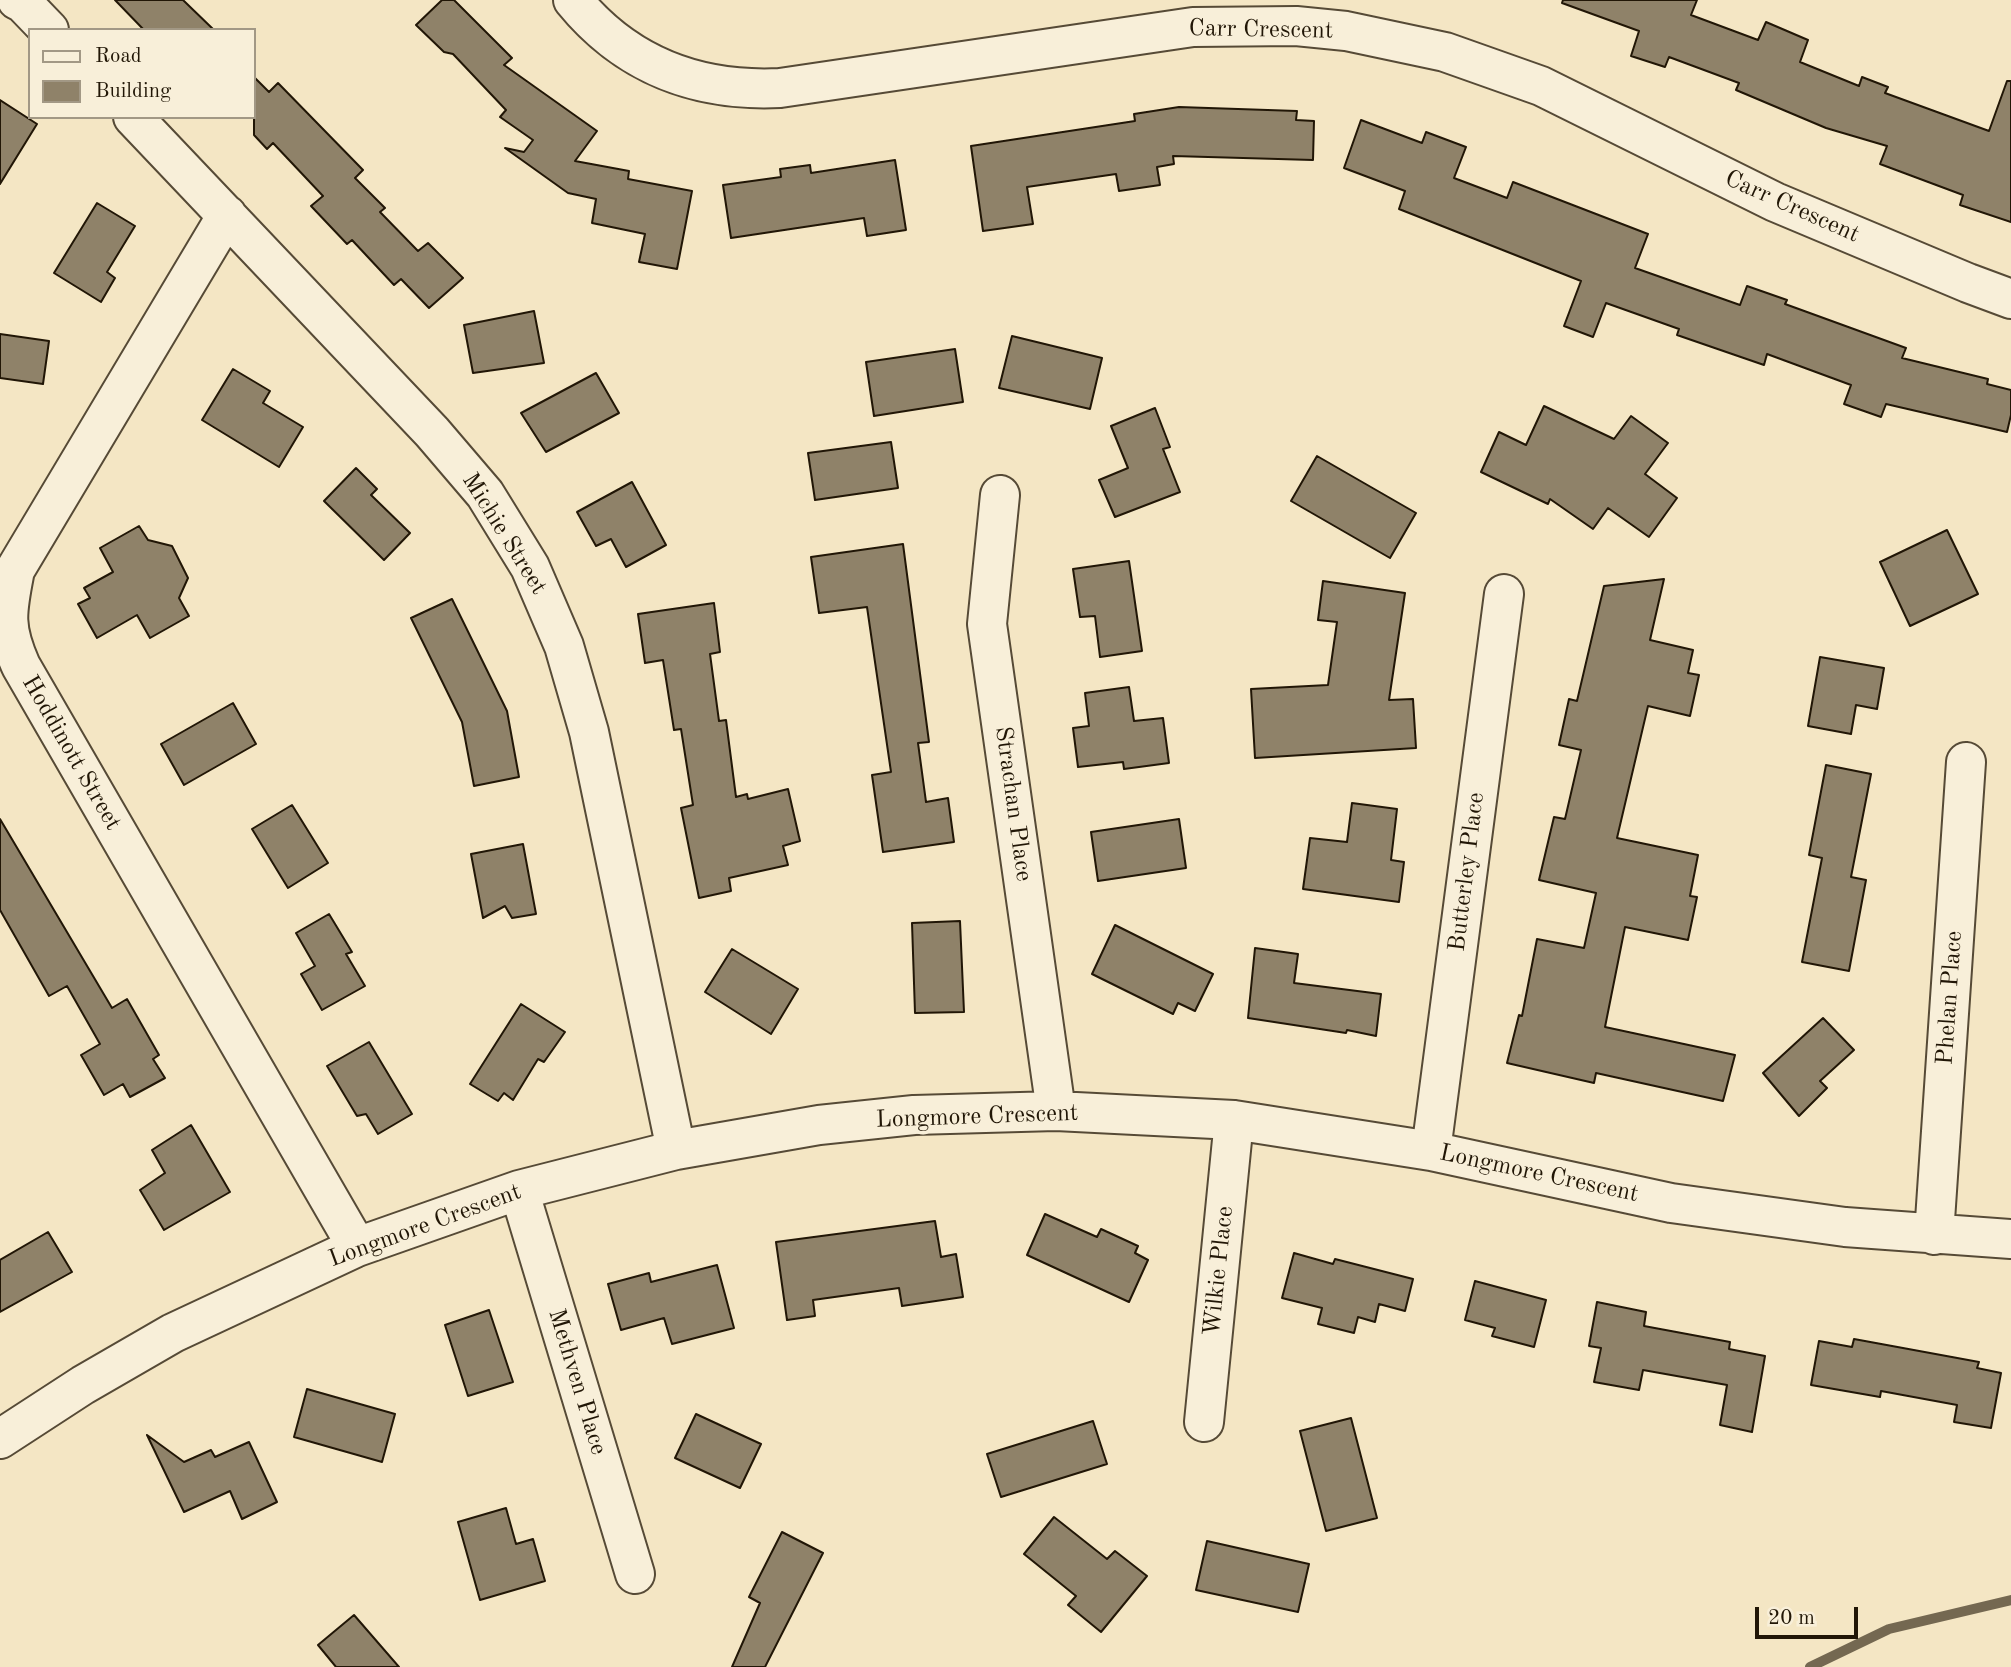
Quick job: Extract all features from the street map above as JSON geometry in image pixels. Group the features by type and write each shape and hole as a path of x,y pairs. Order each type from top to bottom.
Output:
{"street":[{"path":"18,0 47,28"},
{"name":"Carr Crescent","path":"573,0 591,22 638,58 693,81 751,89 780,88 1193,27 1296,26 1359,34 1446,52 1541,86 1775,202 2011,299"},
{"name":"Michie Street","path":"135,119 432,432 485,494 530,566 564,646 589,732 676,1150"},
{"name":"Hoddinott Street","path":"227,215 15,570 6,613 10,642 21,666 357,1247"},
{"name":"Strachan Place","path":"1000,495 987,624 1056,1111"},
{"name":"Butterley Place","path":"1431,1150 1504,594"},
{"name":"Phelan Place","path":"1934,1235 1966,762"},
{"name":"Longmore Crescent","path":"0,1439 83,1385 173,1334 357,1247 519,1190 676,1150 832,1123 914,1115 1056,1111 1234,1120 1431,1150 1671,1203 1845,1227 2011,1239"},
{"name":"Wilkie Place","path":"1204,1422 1234,1120"},
{"name":"Methven Place","path":"519,1190 635,1574"}],"building":[{"path":"115,0 183,0 212,28 142,28"},
{"path":"442,0 454,0 512,58 504,65 597,131 575,161 629,171 628,179 692,191 677,269 639,262 645,234 592,223 596,199 568,193 505,148 524,152 533,140 500,117 506,110 453,54 444,52 416,25"},
{"path":"1563,0 1697,0 1691,15 1758,40 1766,22 1808,40 1800,62 1859,86 1862,77 1888,87 1885,93 1989,131 2007,81 2011,81 2011,222 1960,205 1963,195 1880,164 1887,146 1826,128 1736,90 1739,83 1669,57 1665,67 1631,56 1639,31 1562,3"},
{"path":"256,79 269,92 278,83 363,170 355,178 385,208 380,212 418,251 428,243 463,278 429,308 401,279 394,285 352,240 347,244 311,206 323,196 273,143 267,149 254,135"},
{"path":"0,100 37,124 0,184"},
{"path":"1179,107 1297,111 1296,120 1314,121 1313,160 1173,156 1174,164 1157,167 1160,185 1119,191 1116,174 1027,187 1033,224 983,231 971,146 1135,121 1134,114"},
{"path":"1361,120 1422,143 1426,132 1466,147 1454,178 1507,198 1513,182 1648,234 1635,268 1740,305 1747,286 1787,300 1785,304 1906,348 1902,358 1988,379 1987,384 2011,390 2011,415 2007,432 1886,404 1881,417 1844,404 1851,385 1767,354 1764,365 1677,335 1679,329 1606,303 1593,337 1564,326 1581,281 1399,209 1405,191 1344,168"},
{"path":"895,160 906,230 867,236 864,218 731,238 723,185 781,177 780,169 810,165 811,173"},
{"path":"97,203 135,226 107,272 115,278 101,302 54,273"},
{"path":"534,311 544,363 473,373 464,325"},
{"path":"0,334 49,341 43,384 0,378"},
{"path":"1012,336 1102,358 1090,409 999,388"},
{"path":"955,349 963,402 874,416 866,362"},
{"path":"233,369 270,391 263,403 303,427 279,467 202,420"},
{"path":"596,373 619,413 546,452 521,413"},
{"path":"1544,406 1614,439 1631,416 1668,443 1645,474 1677,498 1649,537 1608,508 1593,529 1550,499 1548,504 1481,472 1499,432 1526,445"},
{"path":"1155,408 1170,447 1163,449 1180,492 1115,517 1099,480 1128,468 1111,426"},
{"path":"891,442 898,488 815,500 808,453"},
{"path":"1317,456 1416,513 1390,558 1291,501"},
{"path":"356,468 377,489 371,495 410,533 384,560 324,501"},
{"path":"632,482 666,545 626,567 611,539 596,546 577,512"},
{"path":"139,526 148,540 172,546 188,578 179,598 189,616 150,638 137,615 97,638 78,604 90,598 84,588 113,572 100,548"},
{"path":"1947,530 1978,594 1910,626 1880,562"},
{"path":"903,544 929,742 918,743 926,802 948,798 954,842 883,852 872,775 891,772 867,607 819,613 811,557"},
{"path":"1129,561 1142,651 1100,657 1095,616 1080,617 1073,569"},
{"path":"1664,579 1650,640 1693,650 1688,673 1699,675 1690,716 1648,706 1617,838 1698,855 1690,896 1697,897 1688,940 1625,927 1605,1027 1735,1055 1723,1101 1596,1073 1594,1083 1507,1063 1519,1015 1522,1016 1537,939 1584,948 1596,893 1539,880 1554,817 1565,819 1581,750 1559,745 1569,699 1577,701 1604,586"},
{"path":"1323,581 1405,593 1389,700 1413,699 1416,748 1255,758 1251,689 1328,685 1337,622 1318,620"},
{"path":"452,599 507,711 519,777 474,786 462,722 411,618"},
{"path":"714,603 720,652 710,654 719,721 726,720 736,797 747,794 748,799 788,789 800,841 783,846 788,865 729,878 731,891 699,898 681,808 693,805 681,729 674,730 663,660 645,663 638,614"},
{"path":"1820,657 1884,668 1877,709 1856,705 1851,734 1808,726"},
{"path":"1129,687 1134,721 1163,718 1169,763 1124,769 1123,762 1078,767 1073,728 1089,726 1085,693"},
{"path":"233,703 256,744 184,785 161,744"},
{"path":"1826,765 1871,774 1851,877 1866,880 1849,971 1802,962 1822,858 1809,855"},
{"path":"1352,803 1397,809 1391,860 1404,862 1399,902 1303,889 1310,838 1347,842"},
{"path":"292,805 328,863 288,888 252,829"},
{"path":"0,819 112,1008 127,999 159,1055 153,1059 165,1078 130,1097 123,1084 104,1095 81,1055 100,1044 67,986 49,996 0,910"},
{"path":"1179,819 1186,868 1098,881 1091,832"},
{"path":"523,844 536,914 512,918 505,906 483,918 471,854"},
{"path":"329,914 352,952 346,954 365,986 322,1010 301,974 315,966 296,933"},
{"path":"960,921 964,1012 915,1013 912,923"},
{"path":"1115,925 1213,974 1195,1011 1178,1003 1173,1014 1092,974"},
{"path":"1255,948 1298,954 1294,983 1381,994 1376,1036 1248,1018"},
{"path":"732,949 798,989 771,1034 705,992"},
{"path":"521,1004 565,1032 544,1062 538,1059 513,1100 504,1093 498,1101 470,1084"},
{"path":"1823,1018 1854,1050 1820,1081 1827,1088 1799,1116 1763,1073"},
{"path":"369,1042 412,1114 378,1134 366,1114 357,1116 327,1066"},
{"path":"191,1125 230,1192 164,1230 140,1190 165,1173 152,1150"},
{"path":"1045,1214 1097,1237 1101,1229 1138,1246 1135,1253 1148,1260 1129,1302 1027,1255"},
{"path":"935,1221 941,1257 956,1254 963,1297 902,1306 899,1288 813,1300 815,1316 787,1320 776,1242"},
{"path":"48,1232 72,1272 0,1312 0,1260"},
{"path":"1294,1253 1333,1264 1335,1259 1413,1279 1405,1311 1379,1304 1375,1322 1358,1317 1354,1333 1318,1324 1322,1308 1282,1298"},
{"path":"717,1265 734,1328 672,1344 664,1318 621,1330 608,1284 649,1273 651,1282"},
{"path":"1475,1281 1546,1300 1534,1347 1492,1336 1495,1328 1465,1320"},
{"path":"1597,1302 1646,1312 1644,1326 1730,1342 1729,1349 1765,1356 1752,1432 1720,1425 1727,1385 1643,1370 1639,1390 1594,1382 1601,1348 1589,1346"},
{"path":"489,1310 513,1382 468,1396 445,1325"},
{"path":"1854,1339 1979,1362 1977,1368 2001,1373 1991,1428 1954,1422 1957,1405 1881,1391 1880,1397 1811,1385 1819,1341 1852,1347"},
{"path":"307,1389 395,1414 382,1462 294,1437"},
{"path":"696,1414 761,1444 740,1488 675,1458"},
{"path":"1351,1418 1377,1518 1326,1531 1300,1431"},
{"path":"1093,1421 1107,1464 1001,1497 987,1454"},
{"path":"147,1435 184,1462 211,1450 215,1457 249,1442 277,1502 242,1519 230,1491 184,1512"},
{"path":"506,1508 516,1544 533,1539 545,1581 480,1600 458,1522"},
{"path":"1054,1517 1107,1559 1115,1551 1147,1576 1101,1632 1068,1605 1076,1596 1024,1554"},
{"path":"782,1532 823,1553 765,1667 732,1667 760,1603 749,1597"},
{"path":"1207,1541 1309,1564 1298,1612 1196,1590"},
{"path":"354,1615 399,1667 336,1667 318,1645"}],"waterway":[{"path":"1810,1667 1889,1629 2011,1600"}]}
